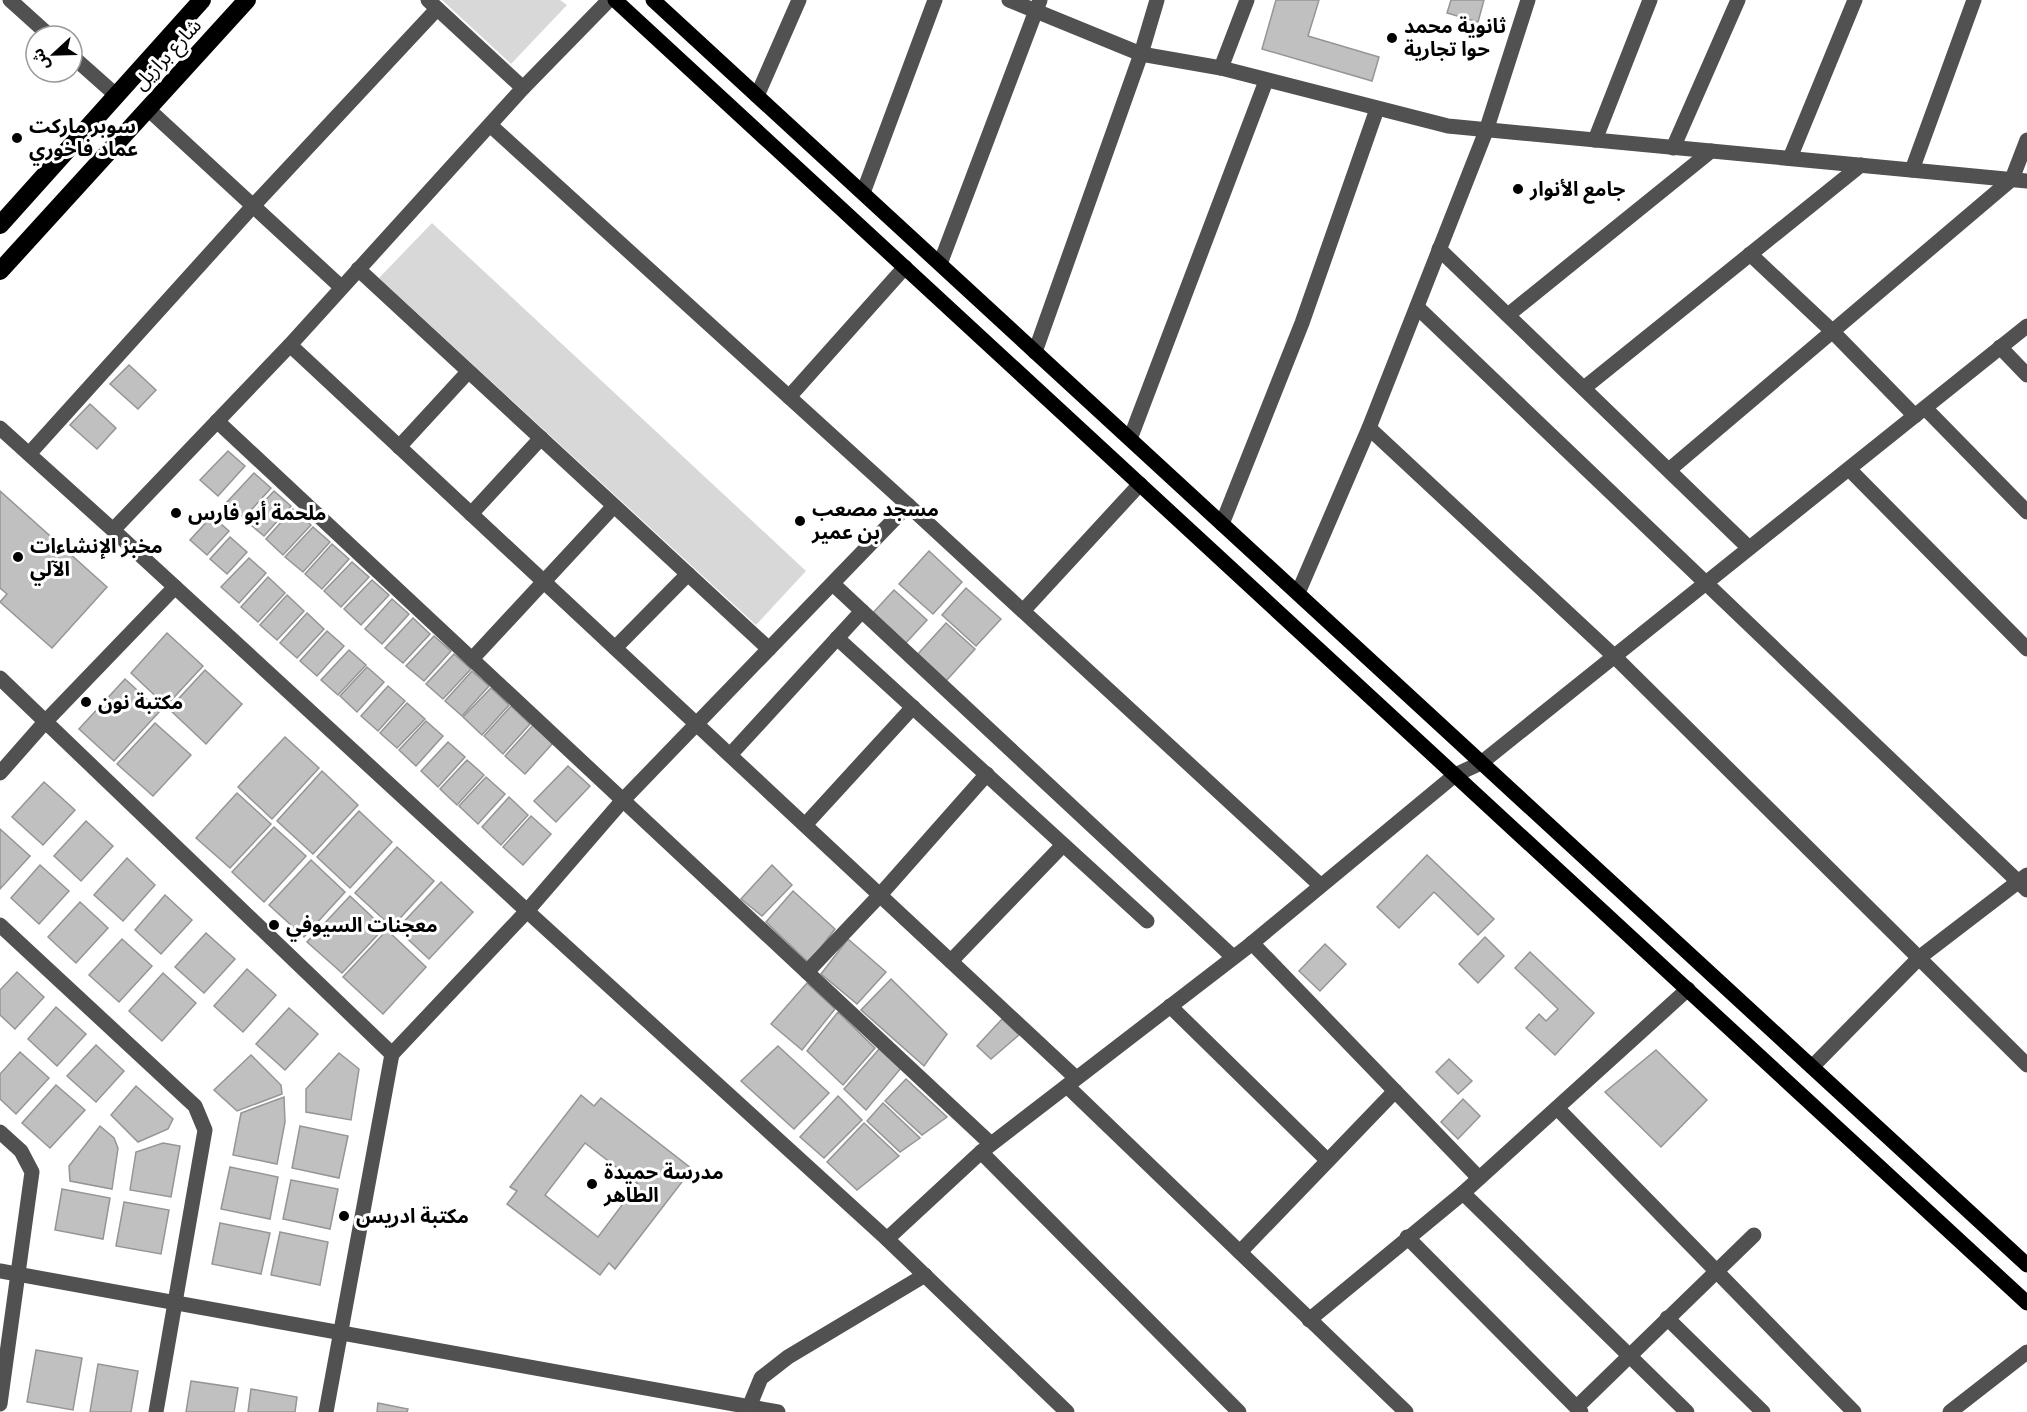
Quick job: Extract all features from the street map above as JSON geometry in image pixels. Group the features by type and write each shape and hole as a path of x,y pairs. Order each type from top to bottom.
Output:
{"highway":[{"name":"شارع برازيل","path":"0,225 202,0"},
{"name":"شارع برازيل","path":"0,271 247,0"}],"main road":[{"path":"615,0 2027,1303"},
{"path":"653,0 2027,1265"}],"street":[{"path":"0,8 8,0 36,24"},
{"path":"113,530 290,345 523,88 609,0"},
{"path":"757,96 799,0"},
{"path":"863,193 935,0"},
{"path":"1010,0 1038,6 1141,54 1221,68 1448,126 2019,180"},
{"path":"1035,352 1141,54 1157,0"},
{"path":"1221,68 1247,0"},
{"path":"1298,593 1369,428 1486,130 1528,0"},
{"path":"1595,141 1650,0"},
{"path":"1673,148 1738,0"},
{"path":"1790,158 1855,0"},
{"path":"1912,170 1974,0"},
{"path":"29,454 432,4 523,88"},
{"path":"940,264 1038,6"},
{"path":"84,67 117,96"},
{"path":"1130,439 1266,81"},
{"path":"148,109 341,287"},
{"path":"1222,524 1302,323 1377,109"},
{"path":"490,125 908,505 1320,885"},
{"path":"1669,470 1832,331 2019,180 2027,140"},
{"path":"1508,315 1711,151"},
{"path":"1584,388 1861,165"},
{"path":"1439,249 1749,549"},
{"path":"1750,254 2027,512"},
{"path":"789,397 905,267"},
{"path":"358,269 769,650"},
{"path":"1416,307 1706,584 2024,882 1920,957 1812,1067"},
{"path":"887,1239 986,1148 1252,943 1455,775 1481,763 2027,326"},
{"path":"290,345 951,961 1239,1252 1406,1412"},
{"path":"2000,347 2027,375"},
{"path":"399,447 468,372"},
{"path":"217,421 807,972 986,1148 1239,1412"},
{"path":"0,428 887,1239 1067,1412"},
{"path":"1369,428 1614,657 2027,1065"},
{"path":"471,514 541,438"},
{"path":"1849,469 2027,649"},
{"path":"1023,611 1140,484"},
{"path":"326,1412 392,1054 527,911 623,800 698,725 908,505"},
{"path":"472,659 614,506"},
{"path":"615,648 688,574"},
{"path":"833,584 1233,957"},
{"path":"0,773 45,722 175,587"},
{"path":"730,755 862,611"},
{"path":"837,638 1147,921"},
{"path":"0,678 392,1054"},
{"path":"805,825 913,707"},
{"path":"807,972 880,895 987,774"},
{"path":"951,961 1063,845"},
{"path":"0,925 195,1106 205,1130 156,1412"},
{"path":"1252,943 1479,1178"},
{"path":"1310,1320 1462,1193 1688,989"},
{"path":"1170,1006 1327,1160"},
{"path":"1239,1252 1395,1091"},
{"path":"1557,1108 1854,1412"},
{"path":"0,1132 21,1151 32,1172 0,1404"},
{"path":"1462,1193 1687,1412"},
{"path":"1407,1237 1579,1410 1629,1355 1754,1235"},
{"path":"0,1271 748,1409 778,1412"},
{"path":"748,1409 761,1378 788,1357 925,1275"},
{"path":"1667,1318 1762,1412"},
{"path":"1950,1412 2027,1352"}],"shaded area":[{"path":"442,0 560,0 567,5 511,64"},
{"path":"432,223 806,571 756,625 379,278"}],"building":[{"path":"1276,0 1319,0 1308,36 1379,57 1372,81 1262,49"},
{"path":"1451,0 1484,0 1478,22 1447,13"},
{"path":"129,365 156,390 138,409 110,384"},
{"path":"90,404 116,428 97,449 70,425"},
{"path":"228,451 245,466 218,496 200,480"},
{"path":"254,473 271,488 244,518 227,502"},
{"path":"0,491 107,587 52,648 0,602 7,594 0,588"},
{"path":"274,491 291,506 264,536 246,521"},
{"path":"293,509 311,525 283,555 266,539"},
{"path":"212,516 229,531 207,555 190,540"},
{"path":"313,527 330,542 303,572 285,557"},
{"path":"230,537 247,552 227,574 210,559"},
{"path":"332,544 349,559 322,589 305,574"},
{"path":"929,551 962,582 933,614 899,584"},
{"path":"249,558 266,573 239,603 221,587"},
{"path":"352,562 369,577 341,607 324,591"},
{"path":"268,577 285,593 258,622 241,607"},
{"path":"372,580 389,595 361,625 344,609"},
{"path":"966,588 1001,619 976,646 942,615"},
{"path":"894,590 927,620 904,645 871,615"},
{"path":"287,595 304,611 277,640 260,625"},
{"path":"392,599 409,614 382,644 365,629"},
{"path":"307,613 324,629 297,658 280,643"},
{"path":"413,618 430,634 403,663 385,648"},
{"path":"946,623 975,649 946,681 917,655"},
{"path":"327,631 344,646 317,676 300,661"},
{"path":"167,633 203,666 166,706 131,673"},
{"path":"434,636 451,651 424,681 406,666"},
{"path":"349,650 366,665 338,695 321,680"},
{"path":"454,654 471,669 443,699 426,684"},
{"path":"367,667 384,682 357,712 340,696"},
{"path":"205,670 242,704 206,744 169,709"},
{"path":"472,671 489,686 462,716 445,701"},
{"path":"125,679 160,711 114,761 79,729"},
{"path":"388,686 405,701 378,731 361,716"},
{"path":"491,688 509,705 482,735 463,717"},
{"path":"407,703 425,719 397,748 380,733"},
{"path":"511,706 530,724 503,754 484,736"},
{"path":"426,721 443,736 416,766 399,750"},
{"path":"155,723 191,755 153,796 117,764"},
{"path":"533,725 553,743 525,774 505,756"},
{"path":"285,737 319,768 272,819 238,787"},
{"path":"448,742 465,757 438,787 421,771"},
{"path":"467,760 484,775 457,805 440,789"},
{"path":"568,766 590,786 556,822 534,801"},
{"path":"322,771 358,805 313,854 277,821"},
{"path":"486,777 505,794 478,824 459,806"},
{"path":"44,782 75,810 43,845 12,817"},
{"path":"237,793 271,824 230,868 196,838"},
{"path":"509,797 528,815 501,845 482,827"},
{"path":"359,811 392,842 350,888 317,857"},
{"path":"531,816 551,834 523,865 503,847"},
{"path":"86,821 113,846 81,881 54,856"},
{"path":"274,827 306,856 264,902 232,872"},
{"path":"0,829 30,856 0,889"},
{"path":"397,847 434,881 392,927 355,893"},
{"path":"1427,855 1494,919 1478,935 1434,892 1399,928 1377,907"},
{"path":"127,858 155,885 123,921 94,895"},
{"path":"311,860 345,892 304,937 269,905"},
{"path":"40,865 69,891 39,924 11,898"},
{"path":"772,865 792,885 762,916 741,899"},
{"path":"441,882 473,912 429,959 397,929"},
{"path":"793,891 835,929 809,963 766,922"},
{"path":"165,895 192,920 161,954 135,930"},
{"path":"350,896 384,928 342,973 307,942"},
{"path":"80,902 108,928 76,963 48,937"},
{"path":"387,930 426,967 383,1014 343,977"},
{"path":"206,933 235,959 204,993 175,967"},
{"path":"1485,937 1504,956 1478,983 1459,964"},
{"path":"122,939 152,966 119,1002 89,975"},
{"path":"848,939 886,972 857,1004 821,974"},
{"path":"1325,944 1346,964 1320,991 1299,971"},
{"path":"1530,952 1594,1013 1555,1055 1526,1028 1539,1014 1546,1021 1558,1009 1515,968"},
{"path":"247,969 276,995 243,1032 214,1006"},
{"path":"17,972 44,997 15,1029 0,1015 0,990"},
{"path":"163,973 196,1003 162,1041 129,1011"},
{"path":"891,979 947,1034 924,1066 861,1010"},
{"path":"807,983 835,1009 802,1050 771,1024"},
{"path":"56,1007 86,1034 57,1066 28,1039"},
{"path":"289,1008 318,1034 285,1070 256,1044"},
{"path":"838,1012 875,1048 843,1085 807,1051"},
{"path":"1002,1019 1019,1035 991,1059 977,1046"},
{"path":"96,1045 124,1071 96,1102 67,1076"},
{"path":"778,1046 829,1093 794,1129 741,1081"},
{"path":"880,1048 901,1068 866,1110 844,1089"},
{"path":"1656,1050 1707,1100 1661,1147 1605,1092"},
{"path":"20,1052 49,1078 16,1114 0,1099 0,1074"},
{"path":"339,1053 359,1069 351,1120 306,1112 306,1089"},
{"path":"251,1055 281,1085 282,1094 237,1111 214,1090"},
{"path":"1449,1059 1472,1081 1458,1094 1436,1072"},
{"path":"906,1079 947,1117 922,1135 885,1101"},
{"path":"56,1085 85,1110 50,1148 22,1123"},
{"path":"136,1086 173,1119 168,1129 138,1142 111,1115"},
{"path":"581,1095 594,1106 601,1098 692,1169 615,1269 609,1263 600,1275 507,1204 517,1191 510,1187","holes":["585,1143 638,1184 598,1237 545,1195"]},
{"path":"838,1096 862,1120 824,1158 800,1137"},
{"path":"284,1097 285,1122 277,1164 233,1155 241,1113"},
{"path":"1463,1099 1480,1116 1458,1139 1441,1122"},
{"path":"883,1103 920,1138 900,1152 867,1121"},
{"path":"864,1123 899,1156 857,1190 827,1162"},
{"path":"100,1126 114,1138 118,1148 112,1189 70,1181 69,1166"},
{"path":"300,1126 348,1136 339,1178 292,1168"},
{"path":"163,1143 180,1146 171,1197 130,1190 136,1152"},
{"path":"230,1167 278,1177 270,1219 221,1209"},
{"path":"291,1180 338,1189 330,1229 283,1219"},
{"path":"62,1189 110,1198 103,1239 55,1230"},
{"path":"124,1202 169,1210 161,1254 116,1246"},
{"path":"220,1223 270,1233 261,1274 212,1264"},
{"path":"280,1232 328,1242 320,1285 271,1275"},
{"path":"36,1350 82,1358 73,1410 27,1402"},
{"path":"98,1364 138,1371 131,1412 90,1412"},
{"path":"191,1381 238,1388 234,1412 186,1412"},
{"path":"251,1389 297,1397 295,1412 248,1412"},
{"path":"378,1403 408,1409 407,1412 377,1412"}],"place":[{"name":"ثانوية محمد حوا تجارية","path":"1392,38"},
{"name":"سوبر ماركت عماد فاخوري","path":"17,138"},
{"name":"جامع الأنوار","path":"1518,189"},
{"name":"ملحمة أبو فارس","path":"176,513"},
{"name":"مسجد مصعب بن عمير","path":"800,521"},
{"name":"مخبز الإنشاءات الآلي","path":"18,557"},
{"name":"مكتبة نون","path":"86,702"},
{"name":"معجنات السيوفي","path":"274,925"},
{"name":"مدرسة حميدة الطاهر","path":"592,1184"},
{"name":"مكتبة ادريس","path":"344,1216"}]}
